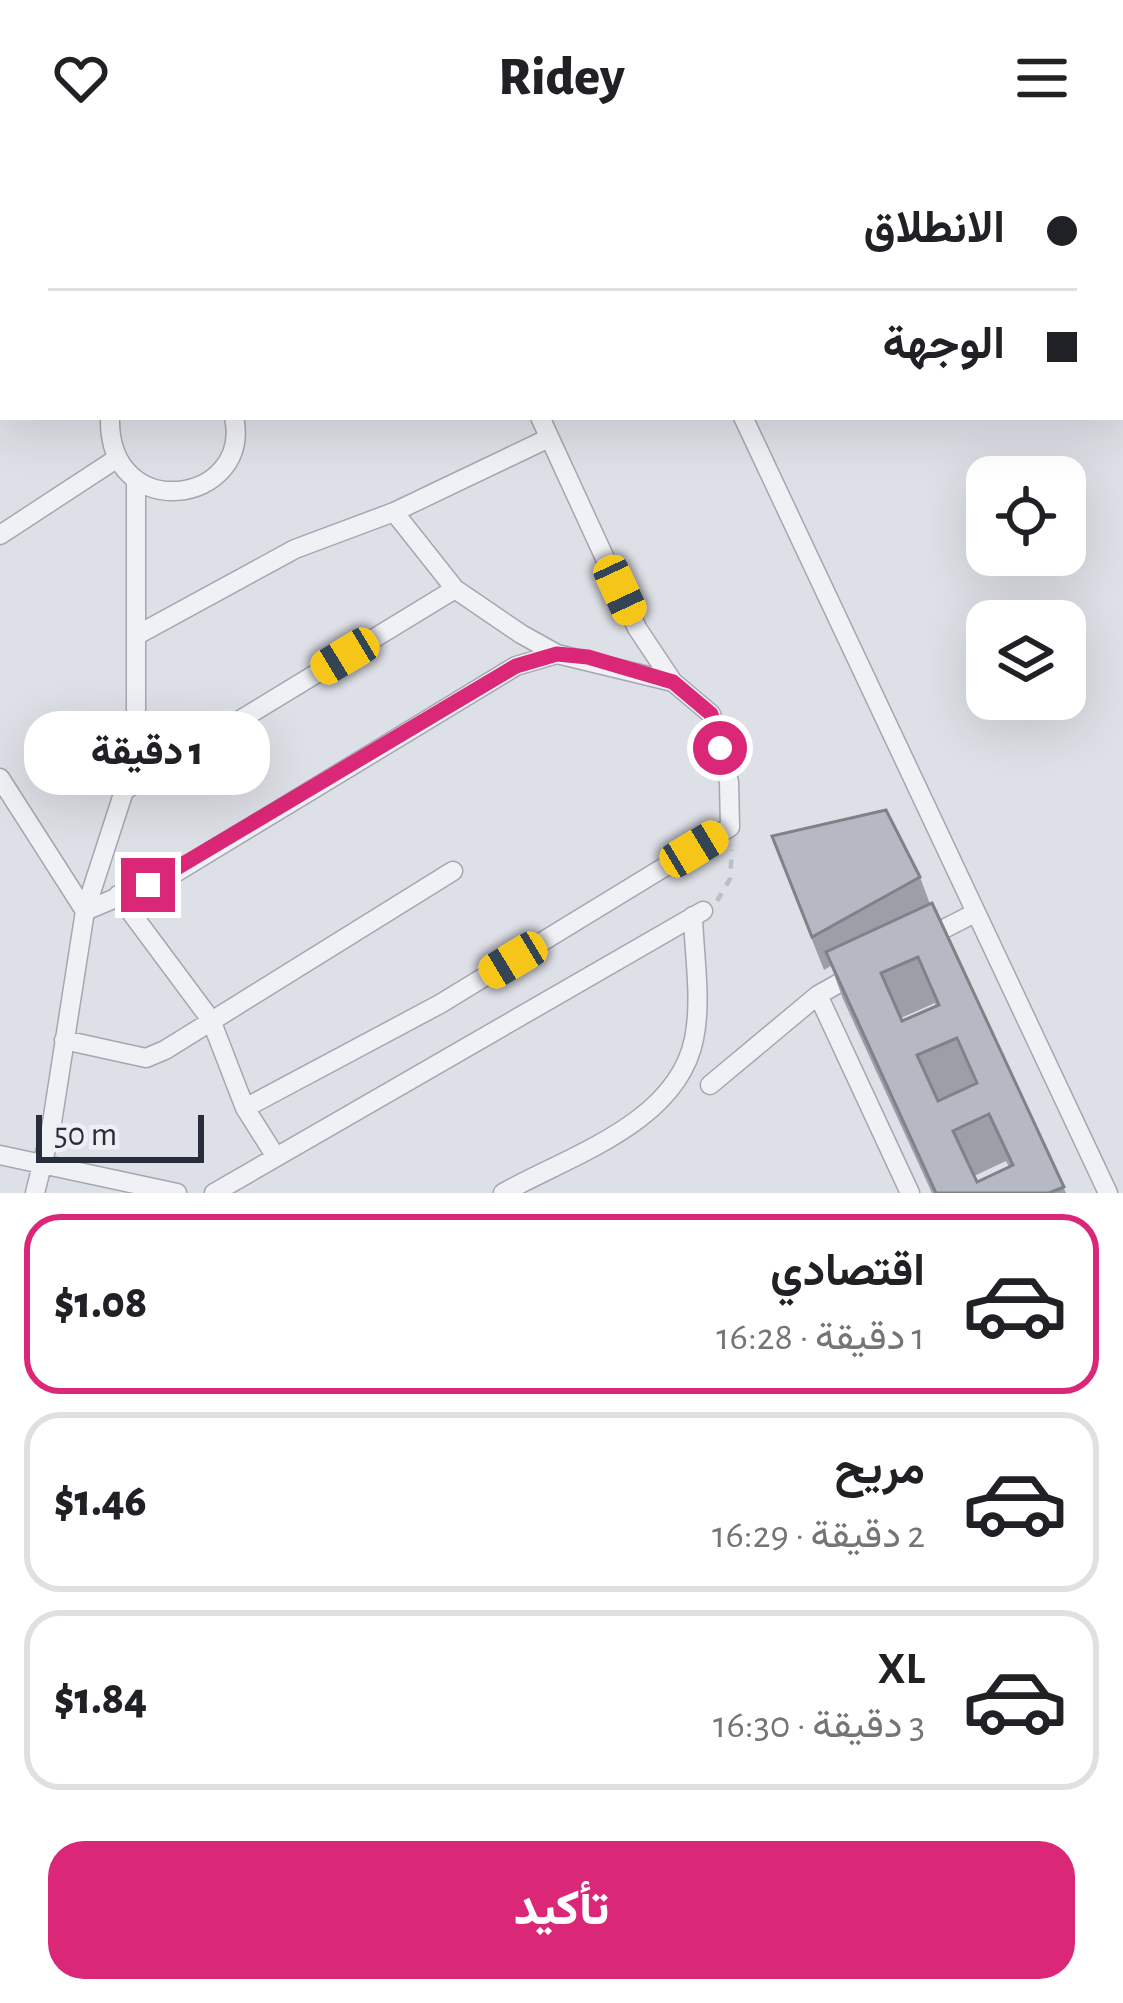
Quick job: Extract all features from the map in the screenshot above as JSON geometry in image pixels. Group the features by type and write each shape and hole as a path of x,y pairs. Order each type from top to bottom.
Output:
{"street":[{"path":"110,420 116,459 136,482 174,493 212,479 234,446 234,420"},
{"path":"245,1108 440,1004 730,827 729,782 711,714 673,682 638,628 541,420"},
{"path":"744,420 1108,1193"},
{"path":"139,634 295,549 394,512 549,438"},
{"path":"0,535 116,459"},
{"path":"35,1193 51,1129 85,911 136,754 136,482"},
{"path":"394,512 455,590 557,654"},
{"path":"124,790 455,590"},
{"path":"85,911 175,873 516,666 557,654 588,657 673,682"},
{"path":"0,778 85,911"},
{"path":"64,1040 146,1058 453,871"},
{"path":"118,895 211,1020 245,1108 276,1157"},
{"path":"907,947 975,913"},
{"path":"214,1193 698,914"},
{"path":"503,1193 655,1109 676,1088 694,1039 698,914"},
{"path":"710,1085 818,995 872,965"},
{"path":"818,995 910,1193"},
{"path":"0,1155 177,1193"}],"path":[{"path":"698,914 715,903 730,879 730,827"}],"building":[{"path":"886,810 920,877 812,937 772,836"},
{"path":"932,903 1064,1187 1049,1193 936,1193 826,952","holes":["918,957 939,1005 902,1021 881,973","957,1038 977,1083 938,1101 917,1055","989,1114 1013,1165 977,1182 953,1131"]}],"route":[{"path":"148,885 516,666 557,654 588,657 673,682 711,714 720,748"}]}
